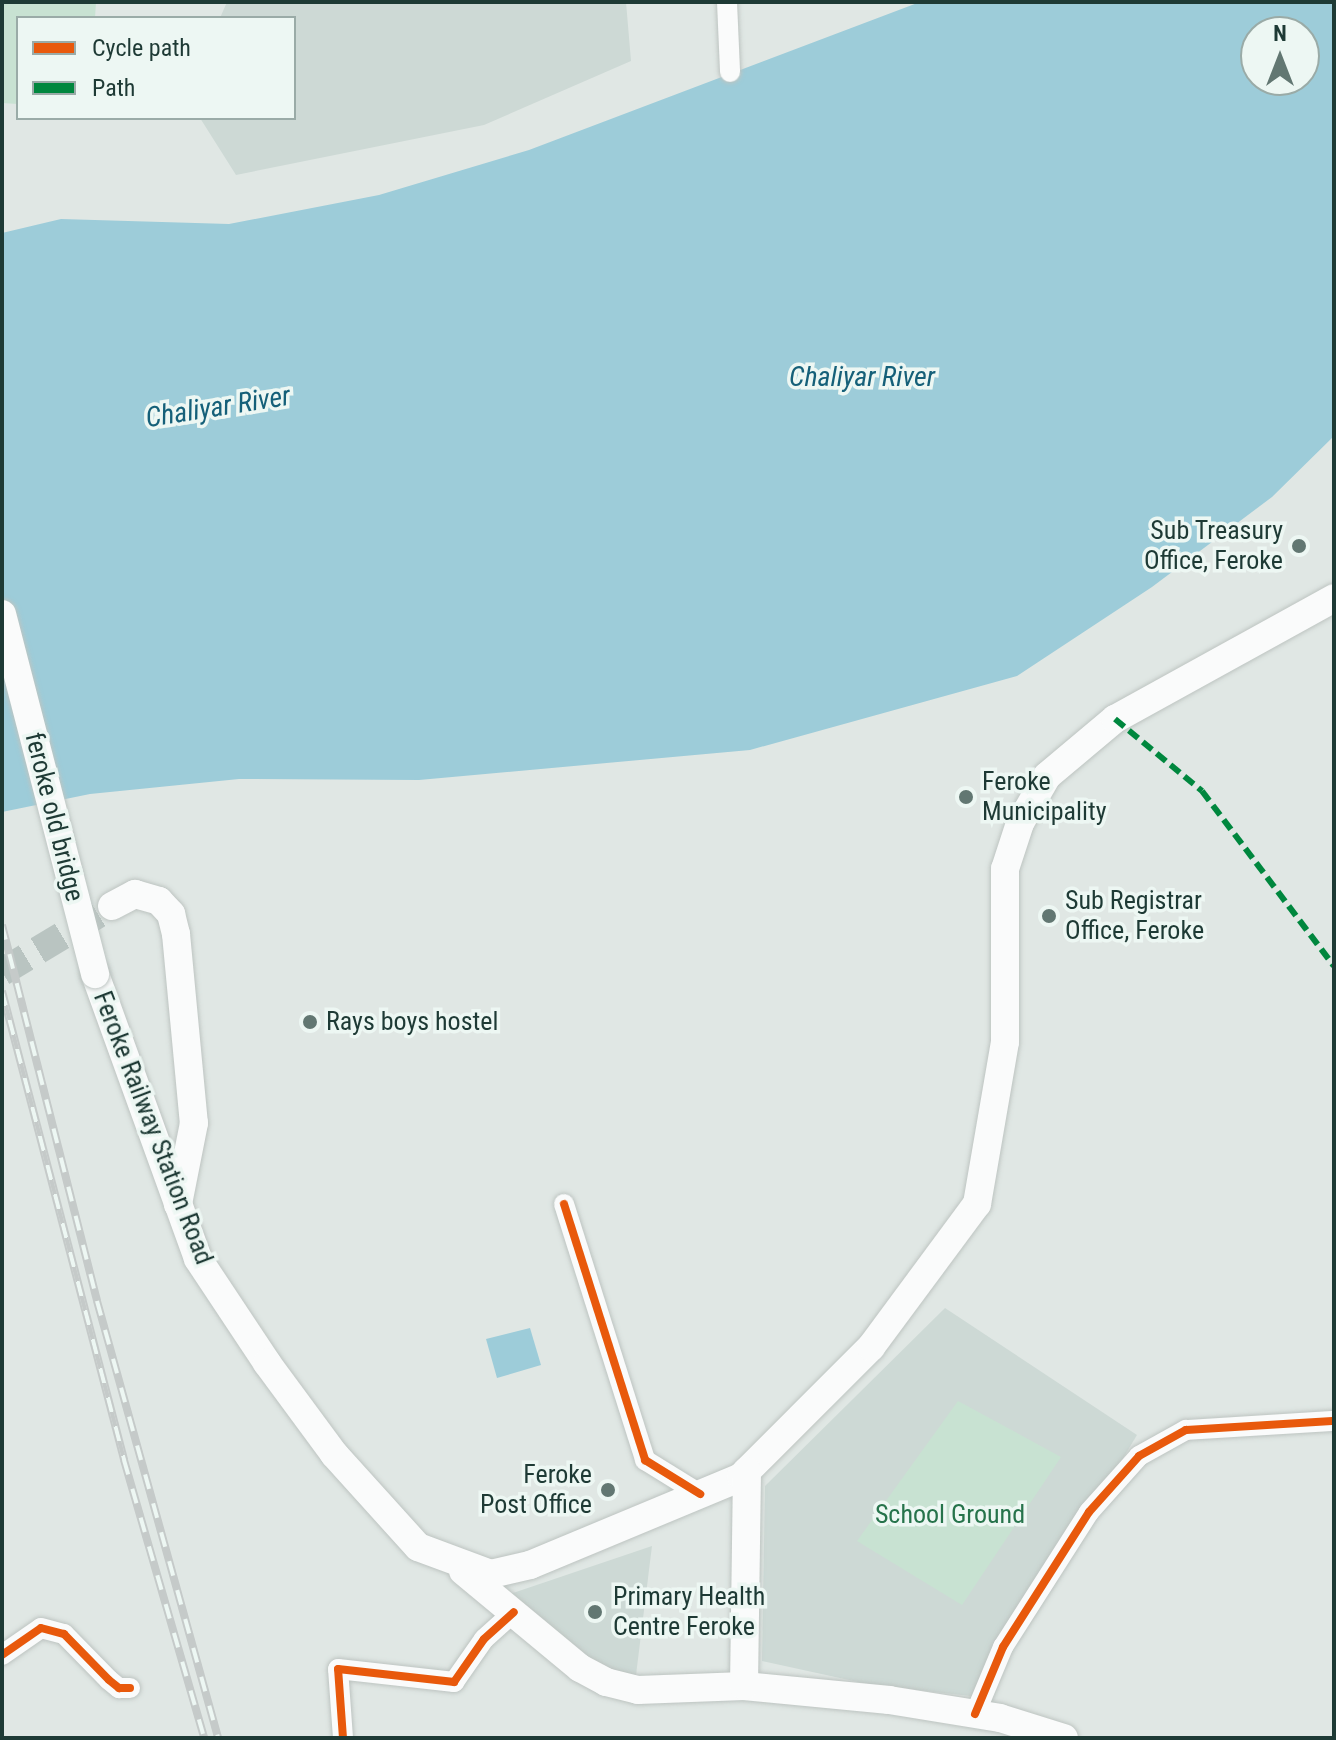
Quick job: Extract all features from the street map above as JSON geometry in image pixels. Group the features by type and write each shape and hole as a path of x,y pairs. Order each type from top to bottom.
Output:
{"main road":[{"name":"Feroke Railway Station Road","path":"95,974 198,1259 334,1454 418,1547 457,1565 491,1574 530,1565 700,1494 747,1471 871,1347 977,1204 1005,1042 1005,869 1020,823 1047,776 1115,719 1334,598"},
{"name":"feroke old bridge","path":"2,614 95,974"},
{"path":"112,906 135,894 159,901 171,914 176,934 194,1123 178,1204"},
{"path":"744,1686 747,1471"},
{"path":"457,1565 580,1668 606,1682 638,1690 744,1686 975,1714 1049,1730 1064,1738"}],"street":[{"path":"727,2 730,72"},
{"path":"564,1204 645,1460 700,1494"},
{"path":"975,1714 1003,1647 1089,1512 1139,1456 1186,1430 1334,1421"},
{"path":"343,1738 338,1669 454,1682 484,1639 514,1612"},
{"path":"2,1655 41,1628 64,1634 109,1680 119,1688 130,1688"}],"shaded area":[{"path":"227,2 626,2 631,61 484,125 236,175 201,120 296,120 296,16 221,16"},
{"path":"945,1308 1137,1435 980,1697 872,1685 762,1661 765,1486"},
{"path":"652,1546 636,1675 615,1677 566,1650 510,1594"}],"green space":[{"path":"2,2 96,2 95,16 16,16 16,104 2,103"},
{"name":"School Ground","path":"958,1401 1061,1457 962,1605 857,1541"}],"water":[{"name":"Chaliyar River","path":"920,2 1334,2 1334,436 1272,497 1152,587 1017,676 750,750 419,780 239,779 90,794 2,812 2,233 61,219 229,224 379,195 529,150"},
{"path":"530,1328 541,1365 497,1378 486,1339"}],"tunnel":[{"path":"2,972 112,906"}],"railway":[{"path":"2,925 97,1301 218,1738"},
{"path":"2,991 124,1460 204,1738"}],"marked path":[{"path":"1115,719 1202,791 1334,966"}],"cycle path":[{"path":"564,1204 645,1460 700,1494"},
{"path":"975,1714 1003,1647 1089,1512 1139,1456 1186,1430 1334,1421"},
{"path":"343,1738 338,1669 454,1682 484,1639 514,1612"},
{"path":"2,1655 41,1628 64,1634 109,1680 119,1688 130,1688"}],"place":[{"name":"Sub Treasury Office, Feroke","path":"1299,546"},
{"name":"Feroke Municipality","path":"966,797"},
{"name":"Sub Registrar Office, Feroke","path":"1049,916"},
{"name":"Rays boys hostel","path":"310,1022"},
{"name":"Feroke Post Office","path":"608,1490"},
{"name":"Primary Health Centre Feroke","path":"595,1612"}]}
